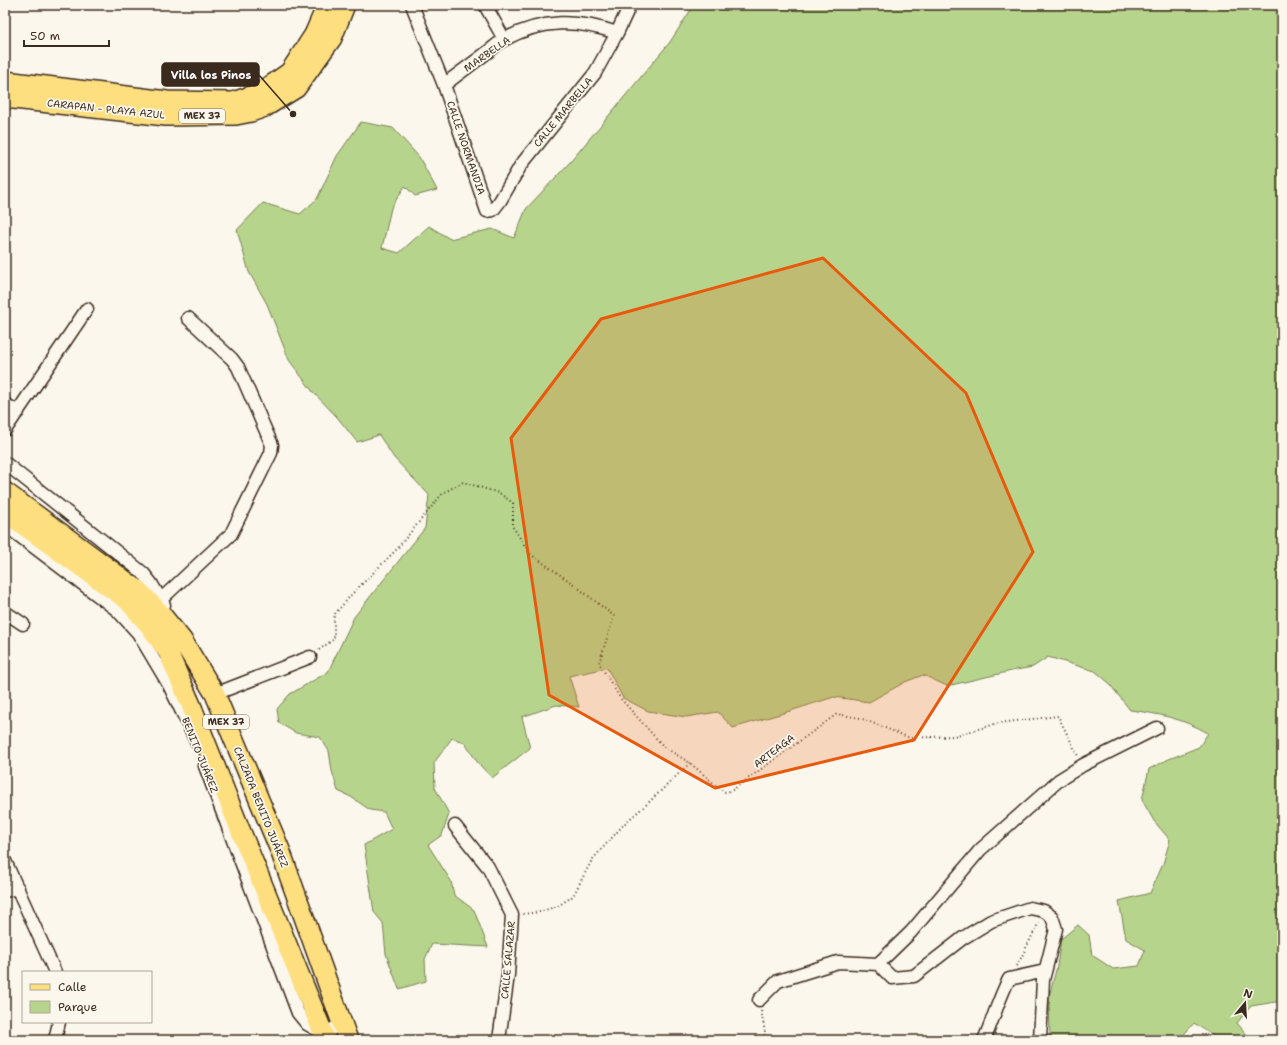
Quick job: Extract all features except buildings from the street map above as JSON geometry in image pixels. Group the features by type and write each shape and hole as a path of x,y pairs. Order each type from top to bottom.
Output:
{"main road":[{"name":"CARAPAN - PLAYA AZUL","path":"5,81 167,101 233,102 260,93 290,72 314,35 327,5"},
{"name":"CARAPAN - PLAYA AZUL","path":"5,98 166,116 236,115 251,112 265,107 296,88 332,38 345,5"},
{"name":"CALZADA BENITO JUÁREZ","path":"5,492 60,534 158,603 182,640 215,694 280,850 345,1033"},
{"name":"MEX 37","path":"5,512 127,600 149,625 168,652 191,704 239,827 325,1037"}],"street":[{"path":"412,5 444,85"},
{"path":"485,5 504,40"},
{"name":"CALLE MARBELLA","path":"487,212 493,210 500,201 521,165 595,72 617,34 630,5"},
{"name":"MARBELLA","path":"444,85 504,40 524,30 545,24 579,23 598,27 617,34"},
{"name":"CALLE NORMANDIA","path":"444,85 487,212"},
{"path":"5,430 87,309"},
{"path":"5,463 142,573 158,603 231,534 271,453 272,445 238,368 232,359 188,318"},
{"path":"5,404 18,412"},
{"name":"BENITO JUÁREZ","path":"5,525 118,610 138,633 169,685 194,738 298,1013 307,1024 325,1037"},
{"path":"5,612 23,624"},
{"path":"215,694 310,657"},
{"path":"878,964 912,932 980,850 1059,780 1083,765 1157,728"},
{"name":"CALLE SALAZAR","path":"455,826 488,867 512,915 508,975 499,1040"},
{"path":"5,861 55,971"},
{"path":"5,891 18,888"},
{"path":"759,1000 778,981 838,962 878,964 892,978 914,976 963,938 990,921 1030,908 1044,911 1052,917 1056,929 1043,980 1040,1037"},
{"path":"984,1040 1002,992 1009,979 1045,971"},
{"path":"55,1040 59,1023"},
{"path":"325,1037 345,1033"}],"path":[{"path":"310,657 334,639 334,615 352,594 396,550 443,493 463,482 499,493 513,503 513,527 530,554 614,616 599,663 620,698 664,747 690,763 626,822 592,860 572,896 558,906 538,912 512,915"},
{"name":"ARTEAGA","path":"690,763 724,792 731,791 837,714 860,718 910,738 954,736 999,724 1058,716 1083,765"},
{"path":"1009,979 1022,957 1044,911"},
{"path":"759,1000 765,1032 764,1040"}],"highlighted area":[{"path":"823,258 966,393 1033,552 914,740 715,788 549,695 511,438 601,319"}],"green space":[{"path":"694,5 1282,5 1282,1001 1251,1006 1237,1023 1249,1037 1247,1040 1220,1040 1194,1023 1179,1040 1050,1040 1049,997 1057,966 1061,939 1078,925 1089,935 1092,955 1113,969 1139,966 1145,950 1126,939 1119,901 1150,893 1163,864 1170,840 1154,821 1142,800 1149,769 1199,747 1208,733 1170,717 1130,710 1108,682 1095,671 1048,657 1033,667 947,686 923,675 905,682 869,702 834,697 733,728 718,712 686,717 648,711 623,698 607,668 569,676 579,707 556,705 522,717 530,748 492,778 478,763 464,742 452,738 434,763 435,788 449,814 442,835 428,845 451,881 454,895 474,910 488,947 432,944 425,959 426,981 399,989 386,954 383,923 374,912 364,845 392,829 384,812 370,810 351,797 338,791 332,771 329,751 320,737 296,733 279,723 277,709 290,694 328,672 354,617 425,528 429,495 394,458 379,435 357,442 337,417 313,392 289,360 267,304 249,272 237,230 263,203 300,214 317,199 337,156 361,122 393,128 419,157 437,190 415,196 405,186 391,208 382,248 399,253 429,226 450,239 492,229 514,238 526,209 571,161 670,42"}],"place":[{"name":"Villa los Pinos","path":"293,114"}]}
